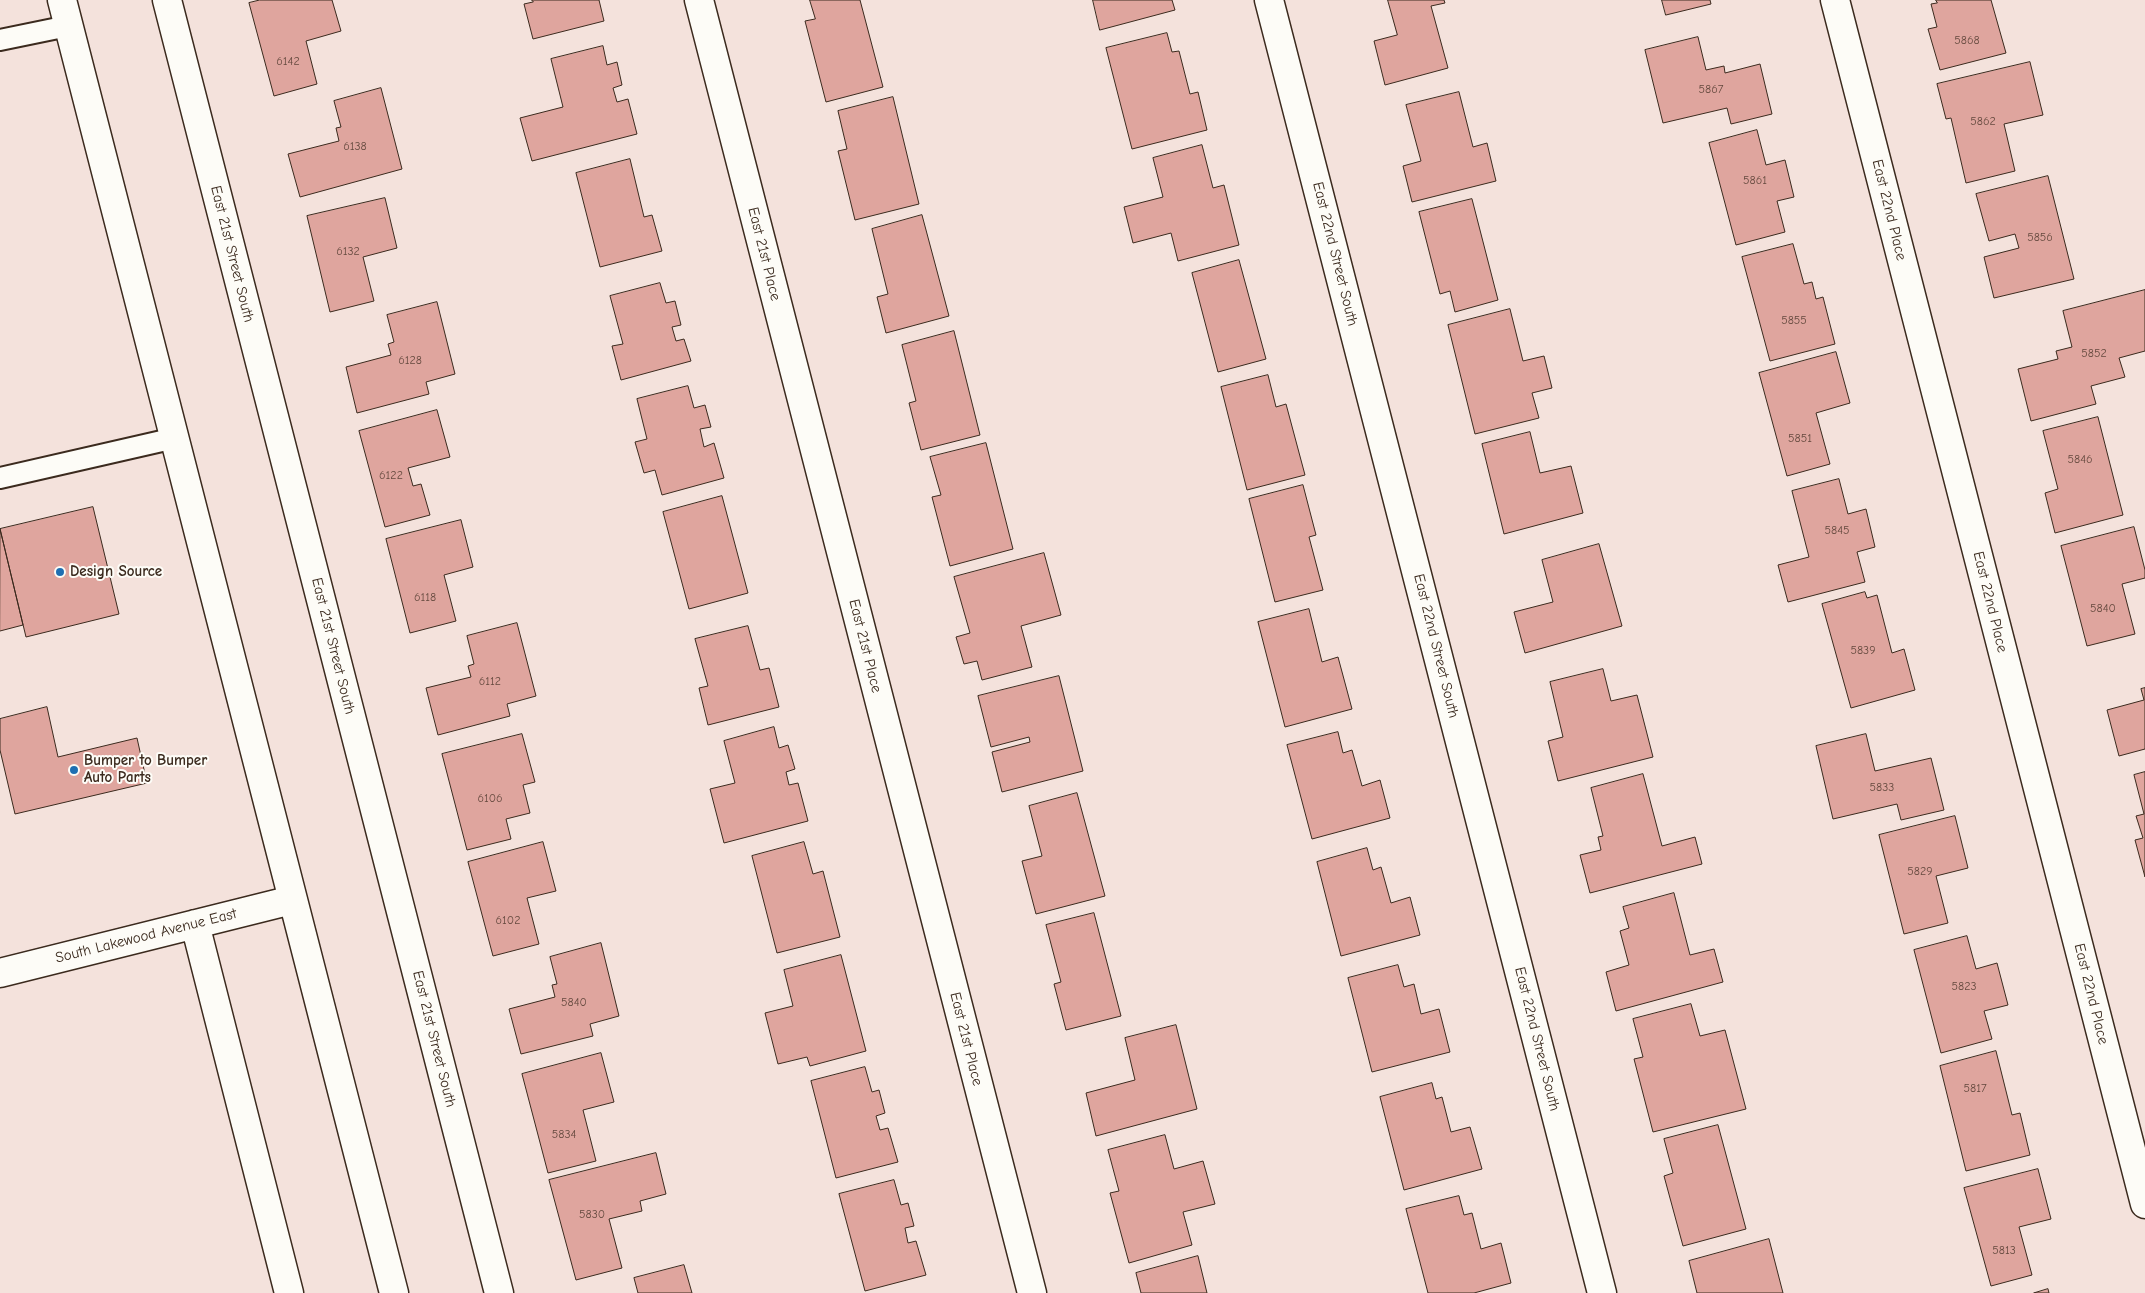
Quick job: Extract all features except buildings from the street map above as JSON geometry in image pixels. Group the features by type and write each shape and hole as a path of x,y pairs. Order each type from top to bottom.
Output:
{"street":[{"path":"62,0 394,1293"},
{"name":"East 21st Street South","path":"167,0 499,1293"},
{"name":"East 21st Place","path":"699,0 1032,1293"},
{"name":"East 22nd Street South","path":"1269,0 1602,1293"},
{"name":"East 22nd Place","path":"1835,0 2145,1204"},
{"name":"South Lakewood Avenue East","path":"0,973 292,900"},
{"path":"195,924 289,1293"}],"lane":[{"path":"0,40 68,26"},
{"path":"0,478 175,438"}],"place":[{"name":"Design Source","path":"60,572"},
{"name":"Bumper to Bumper Auto Parts","path":"74,770"}]}
